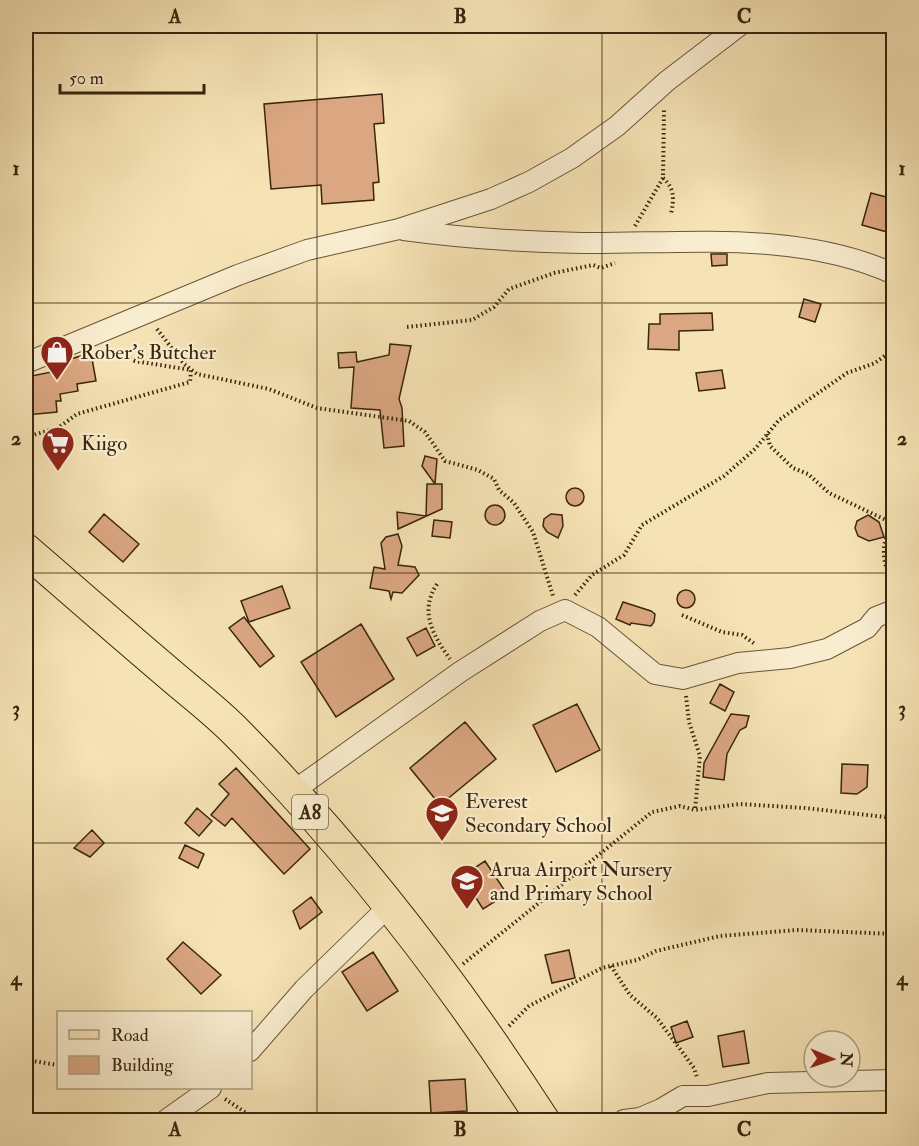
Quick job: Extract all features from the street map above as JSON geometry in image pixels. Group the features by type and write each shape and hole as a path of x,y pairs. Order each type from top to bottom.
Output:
{"main road":[{"name":"A8","path":"26,550 236,732 292,792 447,978 493,1042 543,1120"}],"street":[{"path":"26,363 238,275 308,250 399,230 491,200 572,158 617,126 668,81 739,26"},
{"path":"399,230 490,239 809,247 892,269"},
{"path":"292,792 460,672 540,621 560,613 597,627 655,674 683,679 738,663 774,660 827,649 867,628 876,617 894,610"},
{"path":"252,1049 304,989 389,906"},
{"path":"624,1120 651,1113 682,1096 708,1096 768,1083 894,1080"},
{"path":"166,1120 209,1089"}],"path":[{"path":"627,242 663,178 664,103 668,81"},
{"path":"663,178 672,186 671,214"},
{"path":"407,327 472,320 494,307 509,289 554,273 593,265 602,268 619,261 649,242"},
{"path":"154,311 157,330 175,355 191,370"},
{"path":"86,338 135,362 191,370 221,380 269,389 317,408 409,421 425,432 445,461 478,470 494,479 499,490 514,504 532,532 560,613"},
{"path":"560,613 580,586 592,575 624,555 642,525 724,476 755,449 779,420 839,378 875,363 894,349"},
{"path":"26,437 58,428 77,414 184,385 190,382 191,370"},
{"path":"766,433 770,446 793,468 808,474 829,493 888,521 889,535 884,543 884,557 891,574 894,604"},
{"path":"437,584 430,594 428,605 431,630 460,672"},
{"path":"682,615 722,632 742,635 774,660"},
{"path":"683,679 689,722 700,756 695,810"},
{"path":"447,978 652,812 680,806 695,810 740,804 806,808 894,818"},
{"path":"493,1042 529,1006 602,968 637,960 656,951 720,936 797,930 894,934"},
{"path":"611,966 630,995 657,1018 689,1062 708,1096"},
{"path":"26,1060 57,1065"},
{"path":"211,1089 257,1120"}],"building":[{"path":"382,94 384,123 374,124 379,182 373,183 374,200 322,204 321,185 271,189 264,104"},
{"path":"871,193 894,199 887,232 862,225"},
{"path":"711,254 727,254 727,265 712,266"},
{"path":"804,299 821,304 815,322 799,317"},
{"path":"712,313 713,330 679,331 679,350 648,349 649,324 660,324 660,314"},
{"path":"390,344 411,346 399,399 402,408 404,446 384,448 380,410 351,408 354,367 339,368 338,353 356,352 357,362 389,355"},
{"path":"91,353 96,381 77,384 78,391 60,394 61,401 56,401 57,412 26,415 26,377 62,370 60,362"},
{"path":"722,370 725,388 699,391 696,373"},
{"path":"425,456 437,459 435,484 422,466"},
{"path":"427,484 442,484 442,509 398,529 397,512 426,516"},
{"path":"575,488 581,491 584,497 581,503 575,506 569,503 566,497 569,491"},
{"path":"495,505 502,508 505,515 502,522 495,525 488,522 485,515 488,508"},
{"path":"104,514 139,544 123,562 89,532"},
{"path":"551,514 562,515 563,526 558,538 547,532 543,526 544,519"},
{"path":"868,515 879,522 884,537 869,541 858,536 855,528 857,521"},
{"path":"434,520 452,522 450,538 432,536"},
{"path":"398,534 402,546 398,565 415,567 419,575 402,593 393,592 391,599 389,591 370,588 374,567 385,569 381,543 386,537"},
{"path":"282,586 290,608 249,622 241,601"},
{"path":"682,590 690,590 695,595 693,606 682,608 677,603 677,595"},
{"path":"623,602 651,611 655,614 654,622 651,626 631,623 630,625 616,619"},
{"path":"244,617 274,656 260,667 229,628"},
{"path":"361,624 394,679 336,717 301,662"},
{"path":"426,628 435,646 417,656 407,638"},
{"path":"720,684 734,692 725,711 710,703"},
{"path":"577,704 600,750 556,772 533,725"},
{"path":"731,714 749,716 746,727 740,730 727,754 724,780 703,777 704,763"},
{"path":"465,722 496,759 440,805 410,768"},
{"path":"842,764 868,765 867,787 857,794 841,793"},
{"path":"236,768 310,849 284,874 232,818 225,826 211,815 229,794 219,784"},
{"path":"197,808 212,821 199,836 185,823"},
{"path":"92,830 104,843 90,857 74,848"},
{"path":"185,845 204,854 198,868 179,858"},
{"path":"485,861 507,894 483,909 462,876"},
{"path":"311,897 322,912 300,929 293,911"},
{"path":"183,942 221,975 201,994 167,959"},
{"path":"569,950 575,978 552,983 545,955"},
{"path":"373,952 398,991 367,1011 342,972"},
{"path":"687,1021 693,1037 676,1043 671,1027"},
{"path":"744,1031 749,1063 723,1067 718,1036"},
{"path":"465,1079 467,1111 431,1113 429,1081"}],"place":[{"name":"Rober's Butcher","path":"57,381"},
{"name":"Kiigo","path":"58,472"},
{"name":"Everest Secondary School","path":"442,842"},
{"name":"Arua Airport Nursery and Primary School","path":"467,910"}]}
